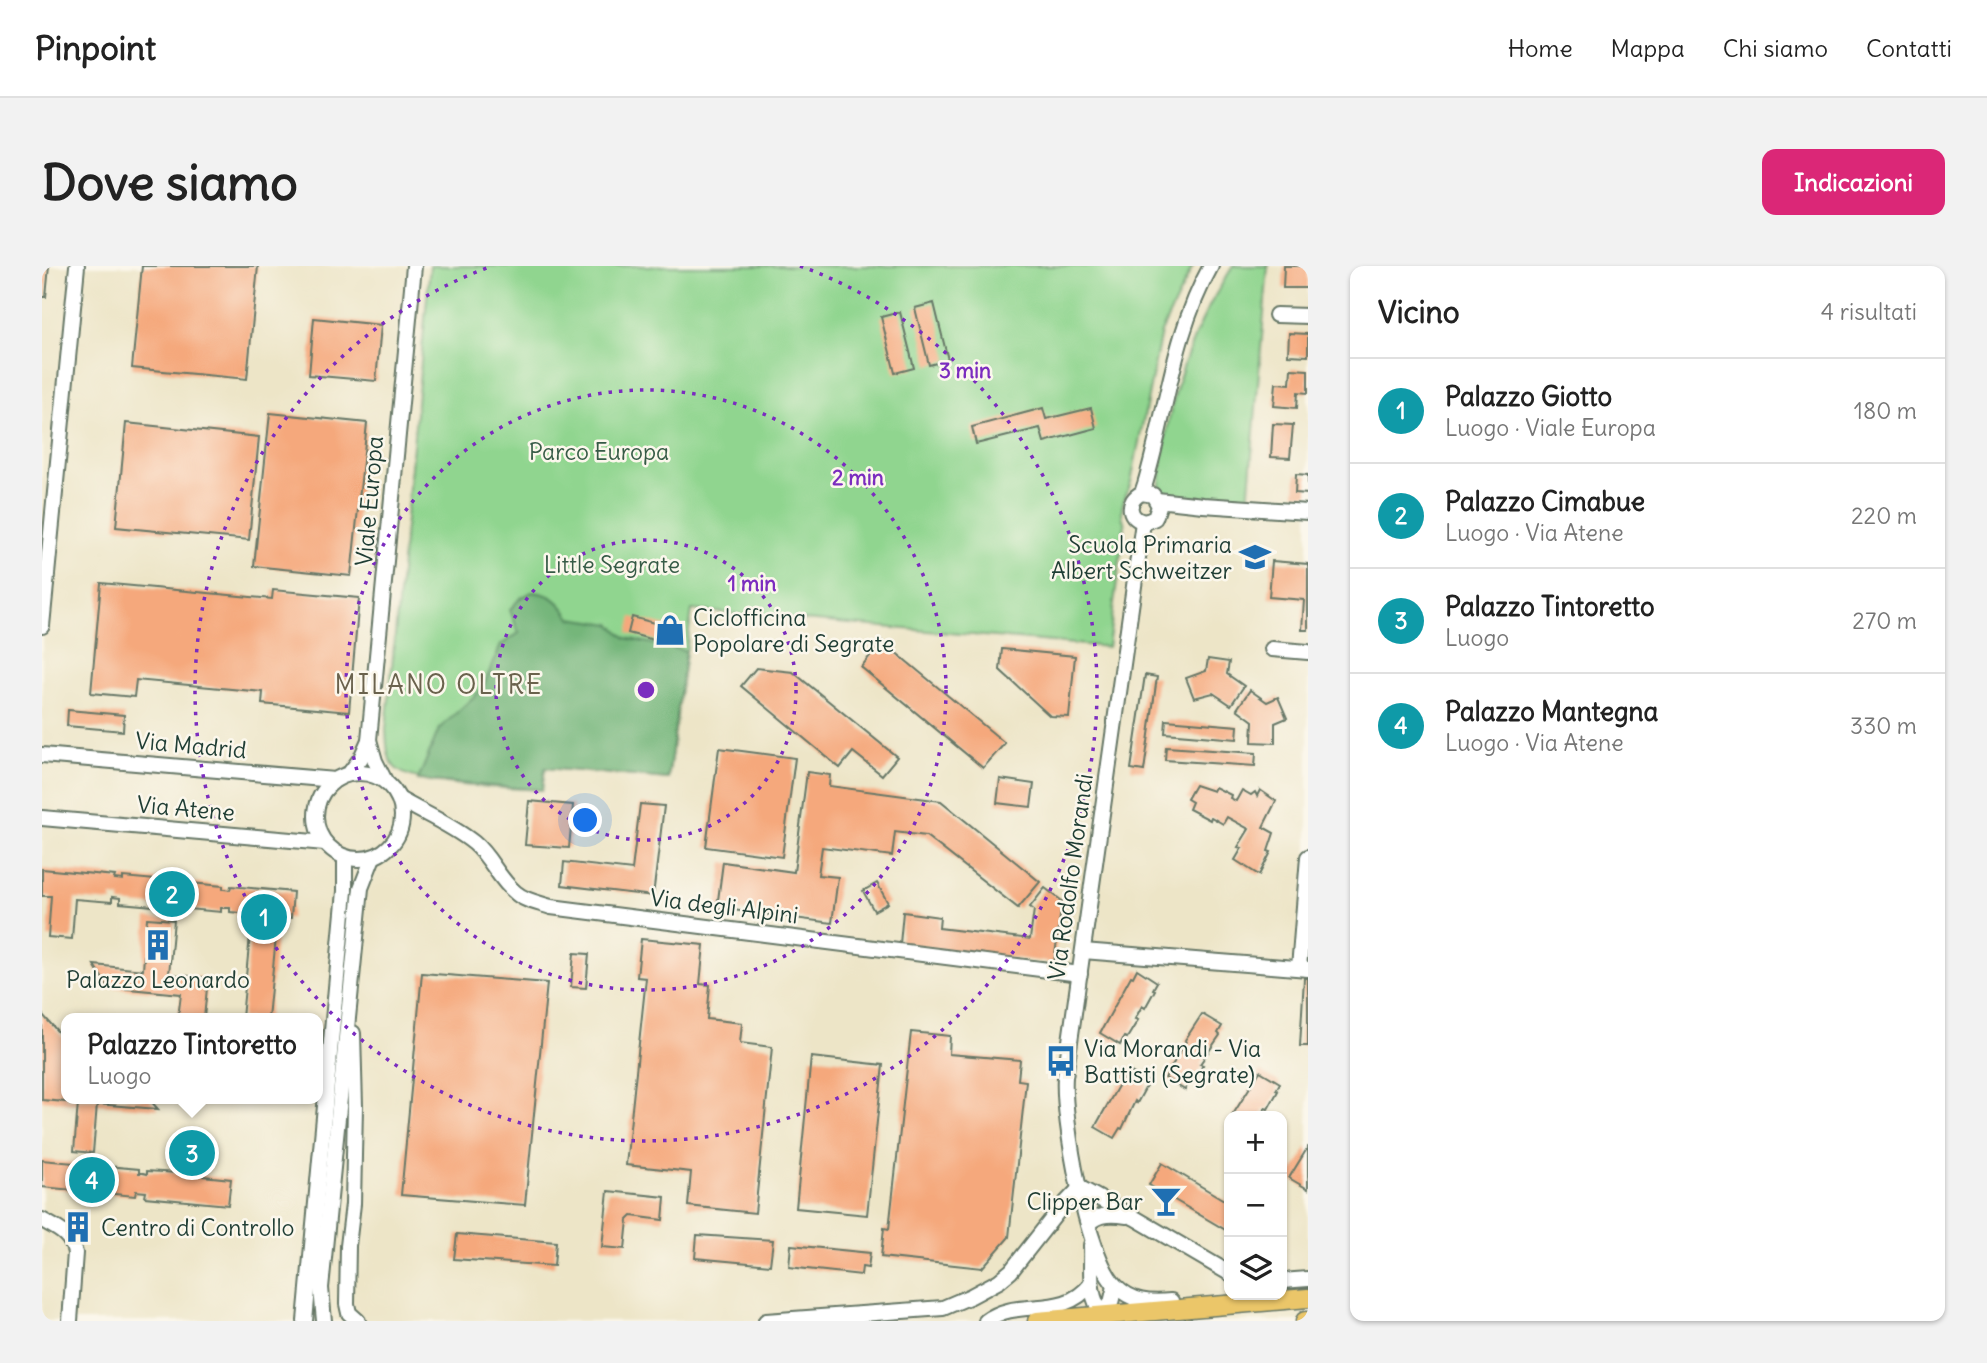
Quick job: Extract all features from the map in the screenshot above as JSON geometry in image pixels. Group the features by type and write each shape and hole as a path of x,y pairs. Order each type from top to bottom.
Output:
{"main road":[{"path":"1037,1321 1102,1319 1308,1298"}],"street":[{"path":"42,626 77,266"},
{"name":"Viale Europa","path":"325,843 317,827 316,809 323,793 361,758 369,740 414,266"},
{"name":"Via Rodolfo Morandi","path":"1151,496 1134,497 1130,507 1134,518 1143,522 1151,521 1158,514 1159,508 1151,496 1153,455 1175,355 1192,305 1211,266"},
{"path":"1276,315 1308,316"},
{"path":"1151,496 1203,505 1308,512"},
{"name":"Via Rodolfo Morandi","path":"1115,1286 1105,1270 1090,1231 1064,1102 1065,1077 1143,522"},
{"path":"1272,649 1308,652"},
{"name":"Viale Europa","path":"369,740 385,781 399,799"},
{"name":"Via Madrid","path":"42,755 342,777"},
{"path":"342,777 368,774 385,781"},
{"path":"325,843 345,858 373,858 389,848 399,834 403,816 399,799"},
{"name":"Via degli Alpini","path":"399,799 473,842 486,854 501,877 516,893 532,902 686,925 1080,974"},
{"name":"Via Atene","path":"42,818 325,843"},
{"path":"1083,951 1304,969 1308,857"},
{"path":"305,1321 345,891 345,858"},
{"path":"324,1321 321,1288 361,888 373,858"},
{"path":"350,1007 355,1052 355,1107 347,1304 349,1313 358,1321"},
{"path":"766,1321 943,1308 999,1281 1012,1271 1059,1210 1080,1188 1224,1270"},
{"path":"1090,1231 1101,1216 1114,1214 1135,1218"},
{"path":"42,1220 69,1236 73,1243 75,1253 70,1321"},
{"name":"Via Rodolfo Morandi","path":"1090,1231 1091,1284 1102,1319"},
{"path":"1287,1281 1308,1279"},
{"path":"986,1321 1003,1314 1067,1309 1078,1303 1091,1284"},
{"path":"1102,1319 1111,1303 1115,1286 1128,1296 1145,1302 1204,1298 1227,1305"}],"green space":[{"name":"Parco Europa","path":"430,266 1193,266 1161,332 1131,482 1122,507 1125,524 1108,647 692,610 668,779 545,768 542,790 445,783 425,780 398,770 389,757 386,730"},
{"path":"1233,266 1268,266 1248,502 1159,494 1164,447 1179,378 1206,312"},
{"path":"532,592 555,599 571,618 611,624 626,638 686,651 668,779 545,768 542,790 418,780 439,729 482,689 501,645 519,633 510,610 520,598"}],"building":[{"path":"42,266 49,266 46,297 42,297"},
{"path":"142,266 258,266 247,379 132,368"},
{"path":"1284,266 1308,266 1308,288 1283,288"},
{"path":"934,303 948,360 929,365 915,308"},
{"path":"900,312 914,368 895,373 881,317"},
{"path":"314,318 381,325 376,381 309,375"},
{"path":"1289,333 1308,334 1308,356 1288,355"},
{"path":"1291,369 1308,370 1308,393 1298,392 1297,408 1274,406 1276,383 1290,384"},
{"path":"1043,408 1046,419 1091,408 1096,428 1044,442 1040,428 976,444 972,427"},
{"path":"270,413 367,423 351,576 254,566"},
{"path":"126,423 259,437 249,540 116,527"},
{"path":"1273,424 1293,425 1290,458 1271,457"},
{"path":"1296,474 1308,475 1308,494 1295,493"},
{"path":"1272,561 1308,564 1308,630 1302,630 1304,600 1269,597"},
{"path":"101,583 272,599 273,590 359,598 349,712 262,704 263,692 136,680 134,697 91,693"},
{"path":"632,617 677,629 672,645 628,633"},
{"path":"882,641 1005,743 983,768 861,667"},
{"path":"1002,649 1075,656 1069,717 1050,716 1000,670"},
{"path":"1208,659 1229,662 1227,674 1244,686 1231,705 1213,693 1194,698 1186,678 1206,671"},
{"path":"756,668 793,672 897,757 882,775 853,752 840,768 741,686"},
{"path":"1145,675 1157,677 1144,771 1131,769"},
{"path":"1250,690 1267,702 1278,697 1287,718 1275,723 1275,743 1252,742 1253,721 1237,709"},
{"path":"68,710 124,715 123,731 67,726"},
{"path":"1166,720 1238,726 1237,739 1165,733"},
{"path":"1166,747 1256,753 1255,766 1165,760"},
{"path":"719,748 795,758 782,857 706,847"},
{"path":"807,772 830,775 829,786 941,801 1040,882 1018,908 926,836 895,832 892,856 822,847 818,875 838,877 832,923 717,908 723,862 794,872"},
{"path":"1000,779 1034,784 1031,807 997,803"},
{"path":"1195,785 1213,791 1215,787 1231,795 1230,798 1236,801 1242,790 1251,795 1255,792 1257,796 1260,790 1276,801 1263,827 1274,833 1268,851 1271,852 1259,875 1235,860 1242,848 1238,847 1249,829 1227,817 1223,824 1189,809 1192,802 1187,799"},
{"path":"529,801 573,805 569,848 525,845"},
{"path":"640,804 664,806 653,896 562,885 564,862 632,870"},
{"path":"42,869 115,876 114,879 123,880 123,877 223,886 223,889 230,890 231,886 293,892 291,918 278,917 268,1013 242,1013 252,914 230,912 230,908 221,908 221,912 120,903 120,898 112,897 112,902 75,899 72,939 48,937 51,896 42,896"},
{"path":"877,883 888,903 874,911 863,891"},
{"path":"1045,888 1062,901 1054,963 900,944 903,912 940,917 939,928 1030,939 1034,910 1030,907"},
{"path":"147,918 174,920 169,974 208,978 204,1013 179,1013 181,994 108,987 94,965 143,970"},
{"path":"641,939 704,945 700,984 710,985 707,1019 742,1023 740,1043 772,1047 755,1213 688,1206 691,1172 626,1165 646,978 637,977"},
{"path":"574,953 589,954 586,988 571,987"},
{"path":"1137,969 1157,982 1145,1008 1142,1006 1135,1019 1138,1020 1120,1045 1100,1033"},
{"path":"422,973 547,983 525,1205 401,1195"},
{"path":"1304,978 1308,978 1308,1046 1300,1046"},
{"path":"42,1014 61,1035 61,1102 42,1100"},
{"path":"1202,1014 1222,1026 1218,1033 1220,1035 1200,1064 1203,1065 1192,1083 1189,1082 1185,1090 1165,1078"},
{"path":"911,1032 950,1036 949,1054 1020,1060 1018,1080 1026,1081 1009,1237 982,1268 881,1257 884,1228 889,1229"},
{"path":"811,1057 883,1065 867,1215 796,1208"},
{"path":"1127,1070 1147,1081 1147,1085 1114,1138 1095,1127"},
{"path":"1260,1071 1280,1083 1268,1109 1235,1111"},
{"path":"78,1104 97,1104 93,1153 74,1151"},
{"path":"97,1104 154,1104 158,1109"},
{"path":"181,1133 207,1136 203,1176 231,1179 228,1205 145,1197 146,1192 136,1191 135,1196 42,1187 42,1160 139,1169 139,1173 147,1174 147,1171 177,1173"},
{"path":"1308,1147 1308,1189 1289,1178"},
{"path":"1162,1163 1224,1200 1224,1229 1149,1185"},
{"path":"608,1191 665,1197 663,1220 632,1216 628,1220 625,1249 602,1247"},
{"path":"457,1234 556,1242 554,1266 454,1259"},
{"path":"697,1235 773,1240 770,1265 695,1258"},
{"path":"791,1245 870,1253 868,1268 862,1267 861,1275 789,1267"}],"place":[{"name":"Scuola Primaria Albert Schweitzer","path":"1255,557"},
{"name":"Ciclofficina Popolare di Segrate","path":"670,630"},
{"name":"Palazzo Cimabue","path":"172,894"},
{"name":"Palazzo Giotto","path":"264,917"},
{"name":"Palazzo Leonardo","path":"158,945"},
{"name":"Via Morandi - Via Battisti (Segrate)","path":"1061,1061"},
{"name":"Palazzo Tintoretto","path":"192,1153"},
{"name":"Palazzo Mantegna","path":"92,1180"},
{"name":"Clipper Bar","path":"1166,1201"},
{"name":"Centro di Controllo","path":"78,1227"}],"district":[{"name":"MILANO OLTRE","path":"439,684"}],"park label":[{"name":"Little Segrate","path":"612,564"}]}
